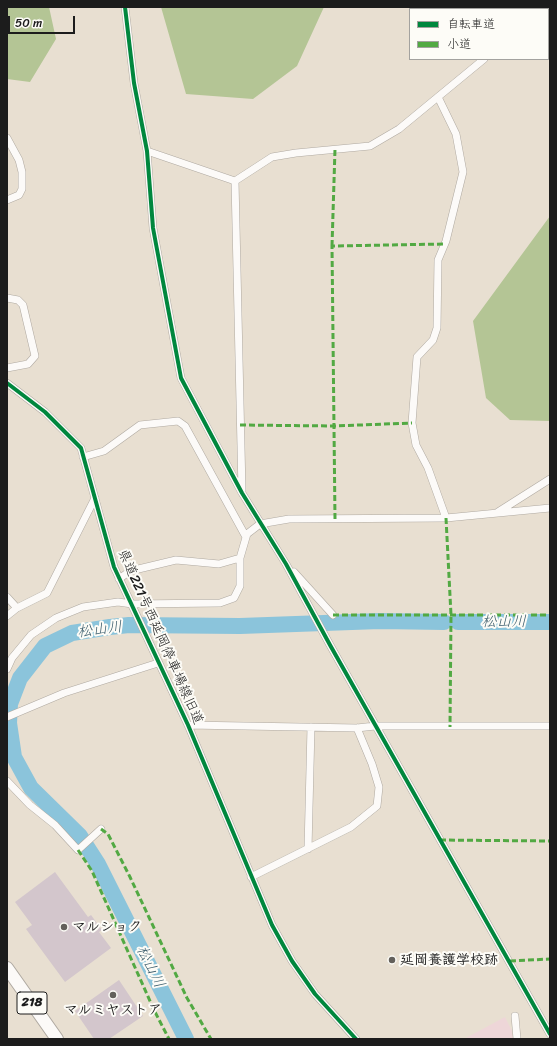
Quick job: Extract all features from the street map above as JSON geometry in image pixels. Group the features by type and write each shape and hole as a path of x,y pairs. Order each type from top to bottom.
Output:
{"highway":[{"name":"218","path":"7,968 57,1039"}],"street":[{"path":"125,7 134,83 147,151 153,228 181,378 242,493 286,564 330,645 550,1034"},
{"path":"235,181 272,157 296,152 370,146 399,129 483,60"},
{"path":"438,97 456,134 464,172 446,241 438,260 437,328 432,340 417,357 412,424 416,445 428,468 446,518"},
{"path":"7,138 19,160 22,172 22,189 19,195 7,200"},
{"path":"147,151 235,181"},
{"path":"235,181 242,493"},
{"path":"7,298 18,300 23,305 35,356 28,364 7,368"},
{"name":"県道221号西延岡停車場線旧道","path":"7,383 46,412 81,448 114,567 132,604 148,643 188,726 272,925 292,961 315,994 356,1039"},
{"path":"83,457 104,451 140,425 178,421 185,426 246,537"},
{"path":"497,513 550,479"},
{"path":"7,616 17,608 47,593 95,498"},
{"path":"7,669 12,658 30,635 56,618 83,607 118,602 132,604 220,603 234,598 240,586 240,558 246,537 260,524 289,519 446,518 550,508"},
{"path":"119,579 130,571 176,560 219,564 240,558"},
{"path":"286,564 333,615"},
{"path":"7,597 17,608"},
{"path":"7,718 64,693 158,663"},
{"path":"188,726 357,728 376,726 550,726"},
{"path":"308,849 311,727"},
{"path":"251,877 352,827 377,806 379,787 372,764 357,728"},
{"path":"7,781 30,805 55,825 78,850 101,829"},
{"path":"515,1016 517,1039"}],"shaded area":[{"path":"505,1017 512,1031 513,1039 464,1039"}],"green space":[{"path":"7,7 49,7 56,39 30,82 7,79"},
{"path":"161,7 324,7 297,66 253,99 186,94"},
{"path":"550,216 550,421 510,420 486,398 473,321"}],"building":[{"name":"マルショク","path":"55,872 88,917 91,915 102,930 99,932 111,948 65,982 26,929 32,925 15,902"},
{"name":"マルミヤストア","path":"119,980 143,1016 109,1039 94,1039 75,1011"}],"waterway":[{"name":"松山川","path":"186,1039 98,864 80,836 31,788 14,757 9,723 10,704 20,678 45,646 72,633 110,627 129,625 240,626 380,621 444,622"},
{"name":"松山川","path":"458,622 550,622"}],"marked path":[{"path":"332,246 335,149"},
{"path":"335,519 332,246 445,244"},
{"path":"240,425 334,426 412,423"},
{"path":"446,518 451,615 450,727"},
{"path":"333,615 550,615"},
{"path":"101,829 108,834 187,998 211,1039"},
{"path":"440,840 550,841"},
{"path":"78,850 92,871 154,1010 169,1039"},
{"path":"510,961 550,959"}],"cycle path":[{"path":"125,7 134,83 147,151 153,228 181,378 242,493 286,564 330,645 550,1034"},
{"path":"7,383 45,412 81,448 114,567 188,725 272,925 292,961 315,994 356,1039"}],"place":[{"name":"マルショク","path":"64,927"},
{"name":"延岡養護学校跡","path":"392,960"},
{"name":"マルミヤストア","path":"113,995"}]}
